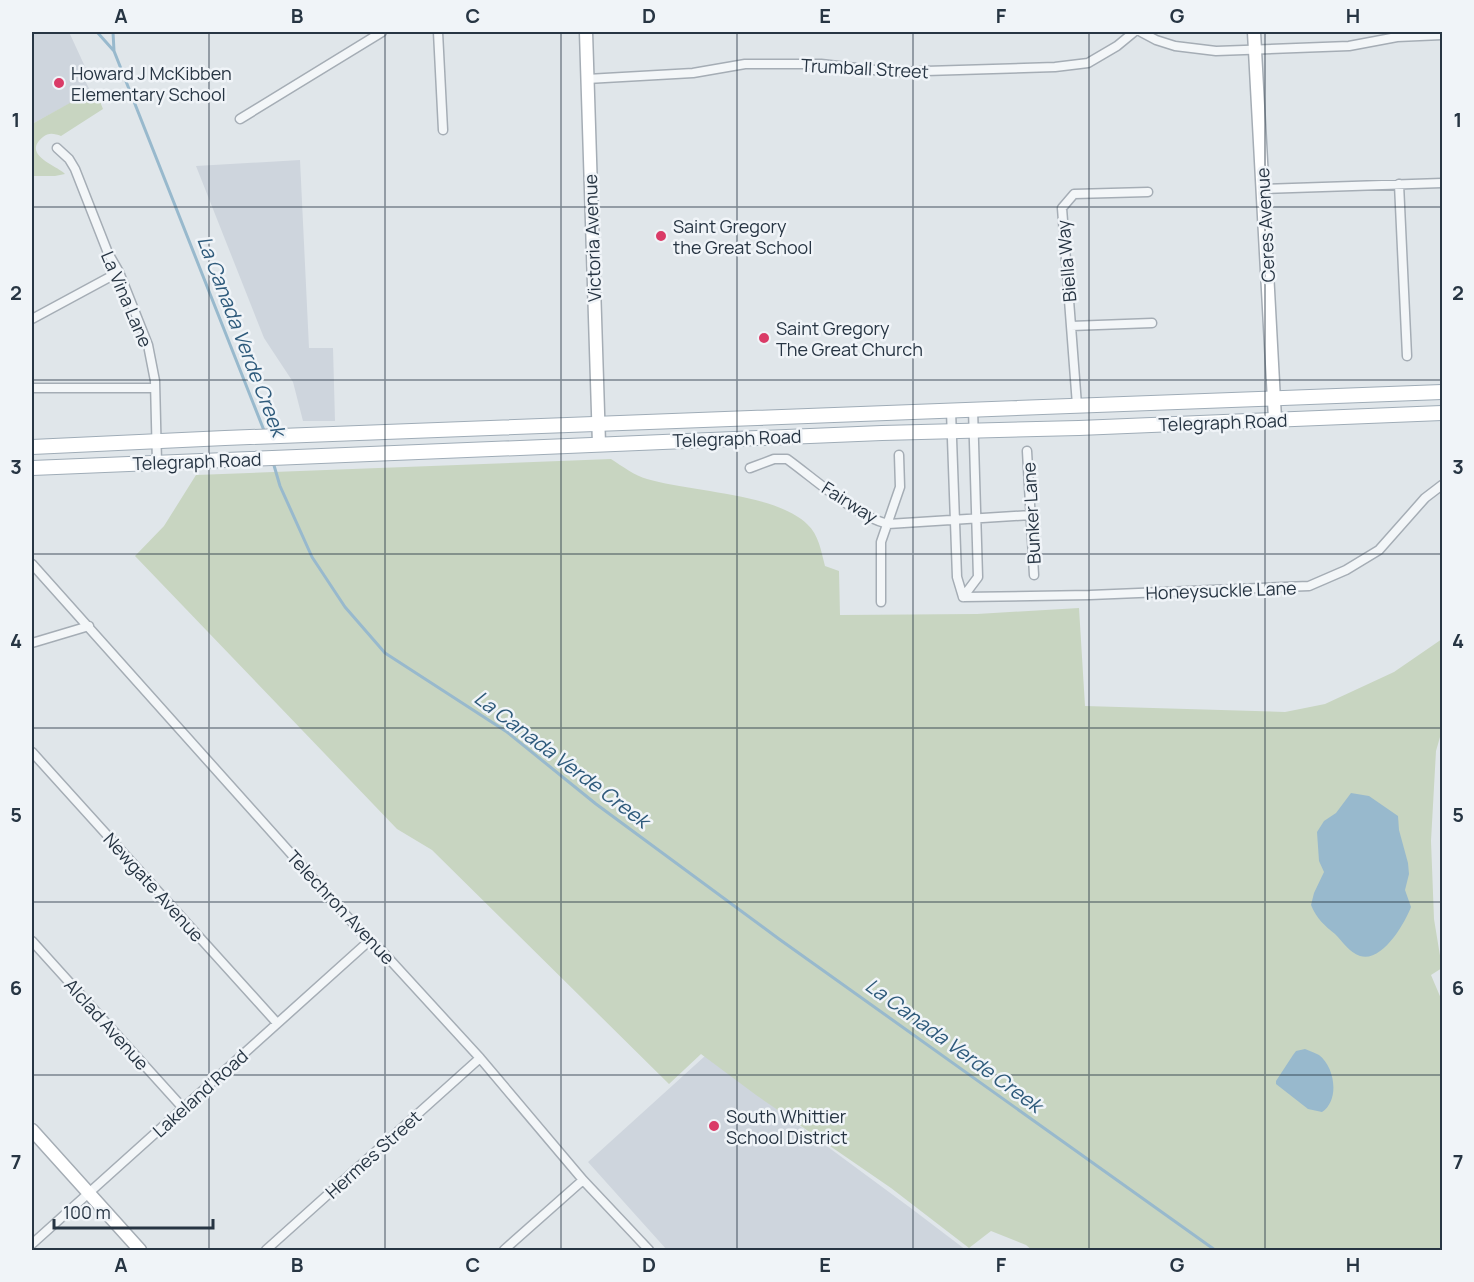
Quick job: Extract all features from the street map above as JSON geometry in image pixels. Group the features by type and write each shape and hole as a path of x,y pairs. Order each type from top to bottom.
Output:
{"main road":[{"name":"Telegraph Road","path":"32,447 1443,392"},
{"name":"Telegraph Road","path":"32,468 973,429 1079,428 1443,413"}],"street":[{"path":"240,119 382,32"},
{"path":"438,32 443,130"},
{"name":"Victoria Avenue","path":"586,32 598,444"},
{"name":"Trumball Street","path":"587,79 693,73 745,64 821,64 892,72 1055,67 1088,63 1117,46 1134,32"},
{"path":"1141,32 1175,46 1216,51 1349,46 1397,37 1443,35"},
{"name":"Ceres Avenue","path":"1254,32 1275,419"},
{"name":"La Vina Lane","path":"57,148 69,159 75,169 148,345 153,363 155,388 157,463"},
{"path":"1263,189 1443,183"},
{"path":"1399,184 1407,356"},
{"name":"Biella Way","path":"1077,405 1062,208 1074,194 1148,192"},
{"path":"32,319 119,272"},
{"path":"1071,326 1152,323"},
{"path":"32,388 155,388"},
{"path":"963,597 978,578 973,409"},
{"path":"951,411 957,577 963,597"},
{"name":"Bunker Lane","path":"1027,452 1034,575"},
{"path":"881,602 881,542 900,488 899,455"},
{"name":"Fairway","path":"750,468 774,459 787,459 875,521 887,523 1031,515"},
{"name":"Honeysuckle Lane","path":"963,597 1090,595 1309,586 1346,570 1379,550 1425,498 1443,485"},
{"name":"Telechron Avenue","path":"32,564 369,941 381,950 480,1058 583,1180 649,1251"},
{"path":"32,643 89,626"},
{"name":"Newgate Avenue","path":"32,752 277,1023"},
{"name":"Alclad Avenue","path":"32,941 183,1108"},
{"name":"Lakeland Road","path":"32,1244 369,941"},
{"name":"Hermes Street","path":"266,1251 480,1058"},
{"path":"32,1130 140,1251"},
{"path":"504,1251 583,1180"}],"shaded area":[{"name":"Howard J McKibben Elementary School","path":"32,32 69,32 87,71 82,75 91,92 32,124"},
{"path":"300,160 309,348 333,348 335,421 303,421 293,382 264,338 196,166"},
{"name":"South Whittier School District","path":"705,1056 966,1250 667,1250 588,1162"}],"green space":[{"path":"95,89 103,109 61,136 48,134 37,143 36,149 42,159 65,174 32,176 32,124"},
{"path":"611,459 647,479 754,500 793,514 807,524 814,533 825,566 839,571 840,615 977,614 1079,608 1085,706 1285,712 1325,704 1394,672 1442,639 1442,730 1436,751 1431,841 1434,919 1442,968 1431,975 1442,1001 1442,1250 1032,1250 1026,1245 991,1231 969,1248 891,1188 756,1095 701,1054 669,1084 432,850 397,829 135,556 164,526 196,475"}],"water":[{"path":"1351,793 1369,796 1398,816 1399,830 1408,863 1409,874 1405,890 1411,907 1392,940 1376,954 1368,957 1360,956 1349,949 1321,921 1311,905 1324,872 1319,861 1317,832 1324,821 1336,813"},
{"path":"1305,1049 1319,1055 1329,1067 1332,1075 1331,1100 1322,1112 1308,1109 1276,1084 1296,1051"}],"waterway":[{"path":"97,32 114,51"},
{"name":"La Canada Verde Creek","path":"113,32 114,51 265,433"},
{"name":"La Canada Verde Creek","path":"273,462 280,486 312,557 345,607 385,653 507,732 596,804 779,939 1215,1250"}],"place":[{"name":"Howard J McKibben Elementary School","path":"59,83"},
{"name":"Saint Gregory the Great School","path":"661,236"},
{"name":"Saint Gregory The Great Church","path":"764,338"},
{"name":"South Whittier School District","path":"714,1126"}]}
